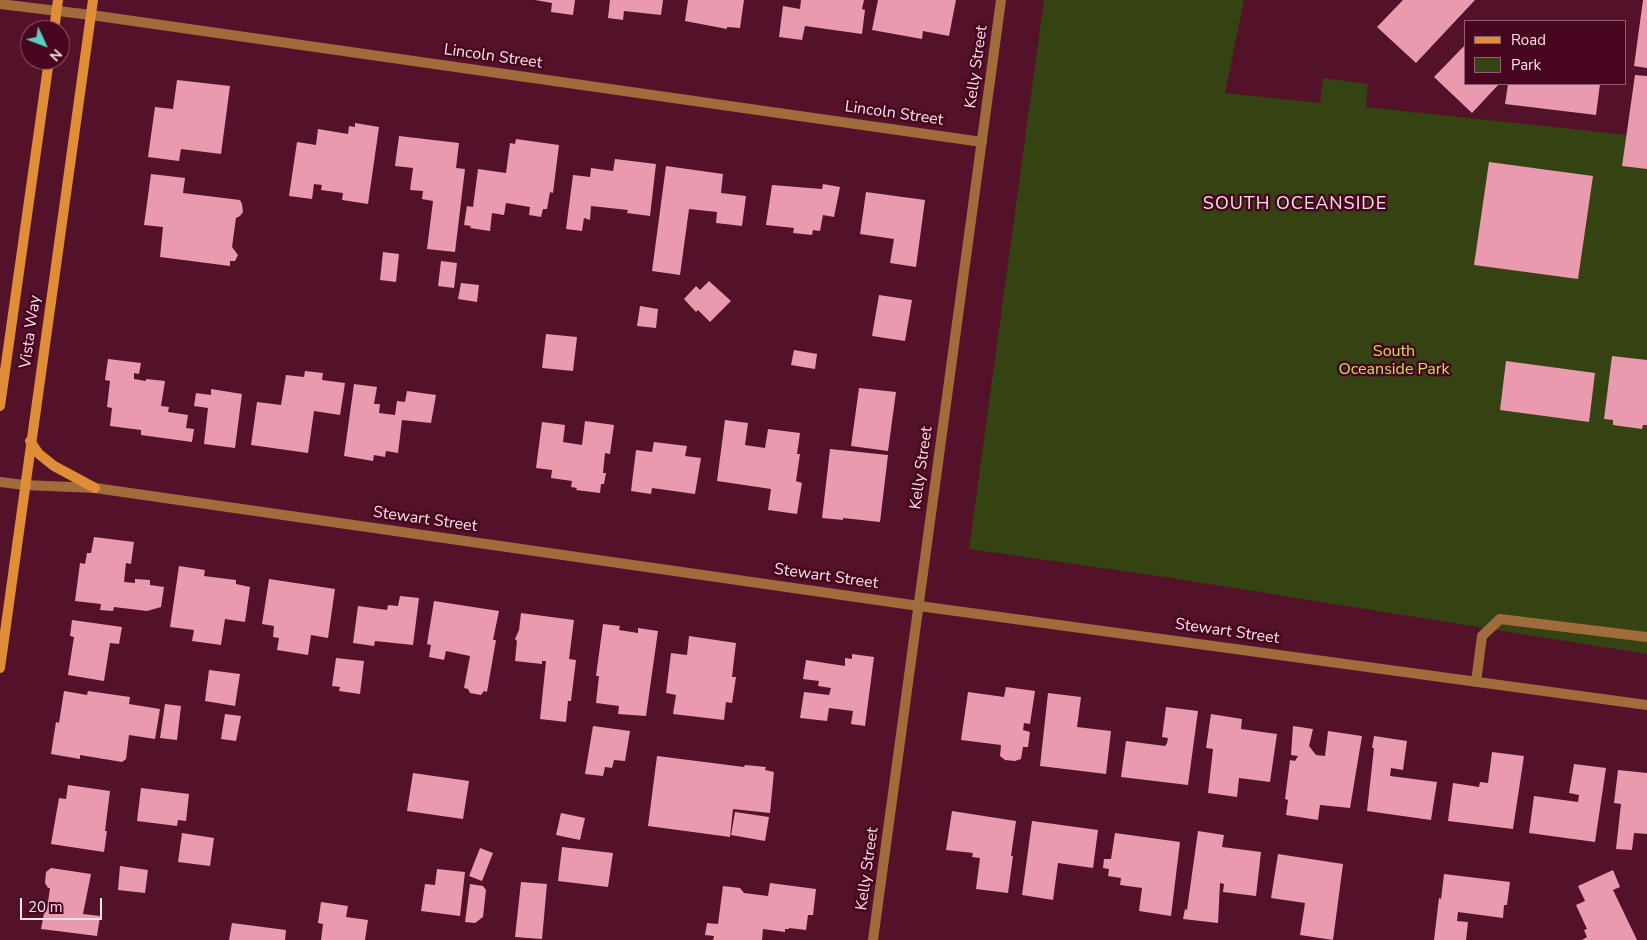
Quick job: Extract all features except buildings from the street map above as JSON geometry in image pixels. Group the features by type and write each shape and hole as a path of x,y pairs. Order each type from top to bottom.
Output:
{"main road":[{"path":"55,20 58,0"},
{"name":"Vista Way","path":"0,668 30,441 93,0"},
{"name":"Vista Way","path":"0,406 48,70"},
{"path":"30,441 39,454 54,466 95,488"}],"street":[{"name":"Kelly Street","path":"873,940 1001,0"},
{"name":"Lincoln Street","path":"0,4 91,15 982,142"},
{"name":"Stewart Street","path":"0,482 95,488 919,606 1647,705"},
{"path":"1476,682 1482,636 1500,619 1647,637"}],"green space":[{"name":"South Oceanside Park","path":"1044,0 1244,0 1225,93 1320,103 1323,78 1368,84 1366,107 1647,137 1647,654 1171,578 969,549"}],"district":[{"name":"SOUTH OCEANSIDE","path":"1295,205"}]}
